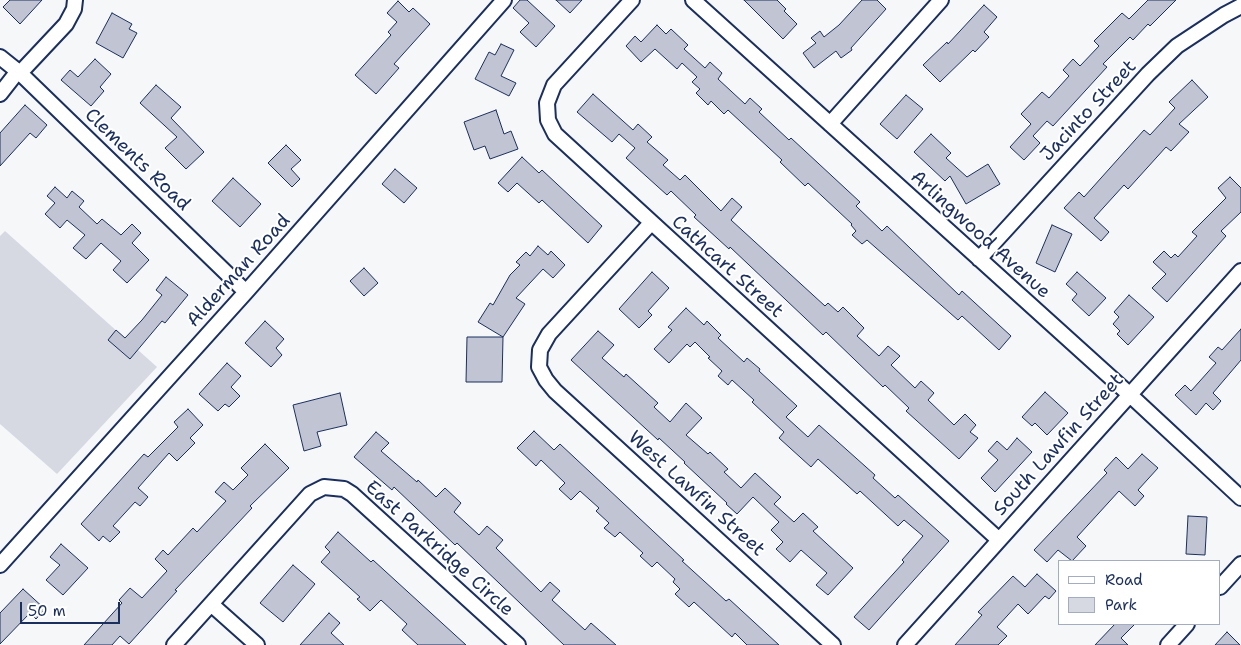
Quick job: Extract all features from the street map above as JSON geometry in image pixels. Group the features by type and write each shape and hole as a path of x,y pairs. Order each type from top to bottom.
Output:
{"street":[{"path":"0,94 66,24 74,9 75,0"},
{"name":"Alderman Road","path":"0,565 246,292 504,0"},
{"name":"Cathcart Street","path":"632,0 554,85 547,103 548,120 555,134 999,540"},
{"name":"Arlingwood Avenue","path":"693,0 1129,394 1241,498"},
{"path":"830,124 942,0"},
{"name":"Jacinto Street","path":"979,259 1148,74 1177,46 1241,6"},
{"name":"Clements Road","path":"0,57 19,72 246,292"},
{"name":"West Lawfin Street","path":"651,223 549,334 540,350 539,366 546,380 555,391 833,645"},
{"name":"South Lawfin Street","path":"905,645 1241,271"},
{"name":"East Parkridge Circle","path":"211,604 310,494 324,487 344,488 518,645"},
{"path":"1221,586 1241,564"},
{"path":"174,645 211,604 257,645"},
{"path":"1168,645 1186,625"}],"green space":[{"path":"5,231 157,367 57,474 0,424 0,236"}],"building":[{"path":"10,0 42,0 20,24 3,7"},
{"path":"520,0 527,0 555,26 536,47 520,32 529,23 513,8"},
{"path":"556,0 582,0 570,13"},
{"path":"744,0 777,0 786,9 784,11 797,24 783,39"},
{"path":"862,0 877,0 886,9 851,48 852,50 841,58 836,51 814,68 803,53 816,43 811,38 820,31 824,37 839,25"},
{"path":"1148,0 1176,0 1133,40 1130,37 1103,64 1107,67 1053,126 1047,121 1033,136 1040,143 1024,160 1010,147 1031,124 1021,114 1042,92 1049,98 1069,76 1063,70 1073,59 1080,66 1099,46 1094,41 1122,13 1129,19"},
{"path":"398,1 409,12 413,8 430,24 394,64 399,68 376,94 355,75 391,35 388,32 397,22 387,13"},
{"path":"984,5 997,17 984,32 989,37 975,52 973,50 940,82 923,65 947,42 948,44"},
{"path":"112,13 132,24 129,29 137,33 123,58 96,43"},
{"path":"657,25 666,34 671,29 688,45 684,49 705,68 710,62 722,73 718,79 745,104 750,98 762,109 759,112 789,140 791,138 860,202 856,206 882,231 887,226 959,295 962,291 1011,336 999,350 962,316 958,320 867,240 862,244 852,235 856,231 852,224 808,183 805,186 780,162 782,160 728,110 724,114 711,101 708,105 696,93 700,89 692,82 697,77 682,63 677,69 655,49 641,62 626,46 635,36 641,42"},
{"path":"501,44 514,50 501,76 516,83 509,96 475,79 489,52 495,55"},
{"path":"95,59 111,74 100,87 104,91 91,106 61,80 70,70 78,77"},
{"path":"1192,80 1208,97 1179,124 1189,132 1171,151 1166,147 1128,189 1124,185 1094,218 1109,232 1101,241 1064,208 1079,192 1084,197 1144,130 1150,135 1175,108 1169,102"},
{"path":"156,85 181,107 171,118 204,152 186,169 165,148 177,137 140,103"},
{"path":"593,94 633,130 638,124 652,137 647,142 668,160 663,165 680,180 685,175 721,211 732,198 742,207 731,220 825,306 828,303 838,312 843,307 864,328 857,336 879,356 888,346 900,356 891,365 915,388 921,381 934,393 928,400 954,425 965,414 976,425 970,432 978,438 959,459 906,411 909,408 885,385 883,387 826,332 823,335 730,247 729,249 694,217 696,215 671,191 667,195 626,158 635,148 619,134 612,142 577,112"},
{"path":"906,95 923,109 897,139 880,124"},
{"path":"25,105 47,125 36,138 30,133 0,166 0,133"},
{"path":"496,110 504,134 511,131 518,149 490,159 485,146 474,150 464,122"},
{"path":"931,134 951,153 946,158 967,177 988,164 1000,184 966,204 950,176 945,181 914,152"},
{"path":"286,145 301,160 291,169 300,179 292,187 268,163"},
{"path":"522,157 539,173 542,170 602,226 588,243 542,200 539,203 517,183 508,192 498,183"},
{"path":"395,169 417,188 404,203 382,184"},
{"path":"1230,177 1241,188 1241,212 1221,231 1226,236 1167,302 1152,288 1166,274 1153,262 1164,251 1171,258 1175,254 1178,257 1197,236 1192,232 1226,198 1218,188"},
{"path":"233,178 261,204 240,227 212,201"},
{"path":"55,187 67,198 72,191 84,201 79,207 97,224 102,219 121,235 132,224 141,233 132,243 149,260 127,283 113,270 121,261 101,243 86,259 73,248 85,235 67,220 60,228 45,214 55,203 47,196"},
{"path":"1052,225 1072,234 1055,272 1036,263"},
{"path":"538,246 548,255 551,251 565,265 553,278 543,269 516,298 525,304 503,337 478,322 490,303 493,305 510,275 520,265 516,262 526,252 530,256"},
{"path":"364,268 378,283 364,296 350,281"},
{"path":"652,272 669,288 648,311 652,315 639,328 619,309"},
{"path":"1077,272 1106,298 1089,316 1072,300 1077,294 1066,284"},
{"path":"166,277 188,295 165,323 162,321 130,359 108,340 116,330 125,338 142,320 162,295 156,290"},
{"path":"1129,295 1154,317 1128,345 1117,334 1120,331 1113,324 1119,317 1114,312"},
{"path":"686,308 704,325 707,321 721,335 718,338 744,362 747,358 760,369 759,371 797,406 786,417 808,437 819,425 875,475 873,478 895,498 898,495 949,541 869,630 854,617 904,562 902,560 923,536 904,520 898,526 860,491 857,494 818,459 811,467 779,438 784,432 752,402 754,400 732,380 728,385 718,376 722,371 695,342 690,347 687,344 669,363 654,349 672,330 668,327"},
{"path":"265,321 284,339 276,348 282,355 271,367 245,343"},
{"path":"1241,329 1241,360 1213,393 1221,401 1213,410 1206,403 1196,415 1175,395 1185,385 1191,391 1216,363 1209,357 1218,347 1222,350"},
{"path":"598,331 614,345 602,358 624,377 626,374 658,403 654,407 670,422 686,403 702,418 686,435 708,454 710,452 728,469 724,472 741,488 755,473 781,497 774,504 794,522 803,513 818,527 813,531 853,568 828,595 816,585 827,573 801,550 790,562 776,549 783,542 771,530 779,522 753,497 737,514 685,462 659,438 658,440 571,360"},
{"path":"467,337 503,337 502,382 466,382"},
{"path":"227,363 241,376 231,387 240,396 229,407 225,404 218,411 199,394"},
{"path":"1045,392 1068,413 1047,435 1035,423 1032,426 1022,417"},
{"path":"340,393 347,425 317,432 321,446 304,451 293,405"},
{"path":"188,409 203,425 190,438 195,443 177,461 169,453 138,488 148,497 140,506 135,502 113,526 120,532 110,542 103,536 99,541 81,524 144,454 148,457 178,427 174,422"},
{"path":"534,431 554,450 560,444 684,560 682,561 726,601 729,599 779,645 747,645 735,633 732,637 694,602 689,607 675,594 680,589 673,582 675,579 657,562 652,567 640,556 643,553 620,532 615,537 604,528 609,523 596,511 599,508 580,491 571,500 559,489 565,483 541,460 536,466 517,448"},
{"path":"376,432 389,443 381,451 436,497 445,488 461,503 454,512 479,535 487,526 503,540 496,548 541,592 550,582 560,591 552,600 585,630 591,623 616,645 564,645 457,543 455,545 394,487 392,490 354,457"},
{"path":"1017,438 1032,452 995,492 981,478 998,460 988,451 997,441 1007,450"},
{"path":"265,444 289,468 250,506 252,508 175,590 177,591 129,644 120,636 112,645 84,645 122,603 119,600 130,588 142,598 167,571 155,559 163,550 168,555 193,528 197,532 226,501 215,492 224,482 233,490 248,475 241,468"},
{"path":"1142,454 1158,468 1138,490 1144,496 1135,506 1119,491 1077,537 1086,546 1073,560 1058,550 1047,562 1034,550 1107,473 1104,470 1116,457 1128,469"},
{"path":"1188,516 1207,517 1205,555 1186,554"},
{"path":"338,532 371,562 373,560 466,645 418,645 402,630 407,624 381,600 370,611 357,599 360,597 321,562 330,552 325,547"},
{"path":"61,544 88,568 63,595 46,580 60,565 50,557"},
{"path":"293,565 315,584 283,622 260,603"},
{"path":"1037,574 1056,591 1049,599 1045,596 1028,614 1018,604 997,627 1007,636 998,645 955,645 982,615 978,612 1013,576 1025,587"},
{"path":"23,589 45,609 36,619 30,613 0,644 0,613"},
{"path":"329,613 340,623 331,633 344,645 300,645"},
{"path":"1114,625 1134,625 1121,638 1128,645 1095,645"},
{"path":"1227,632 1240,645 1215,645"}]}
